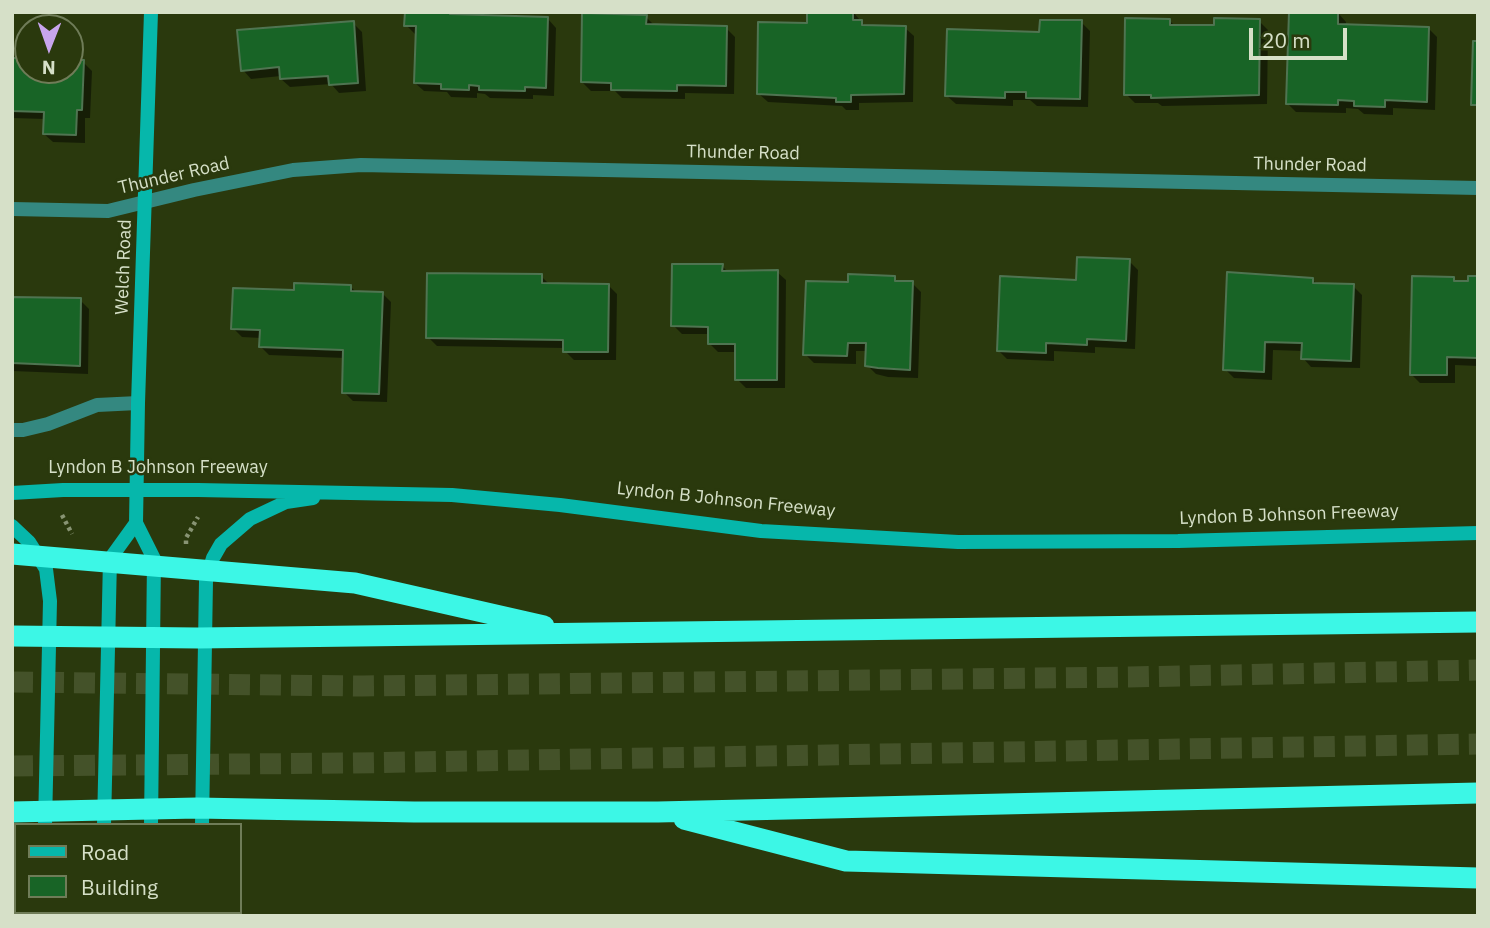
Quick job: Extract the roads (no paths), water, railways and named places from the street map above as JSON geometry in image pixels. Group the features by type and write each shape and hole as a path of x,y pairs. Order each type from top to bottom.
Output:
{"highway":[{"path":"20,548 355,583 581,634"},
{"path":"12,636 212,638 1478,622"},
{"path":"12,811 197,808 414,812 658,812 1478,793"},
{"path":"658,812 846,861 1478,878"}],"main road":[{"name":"Welch Road","path":"151,823 154,559 136,523 152,12"},
{"name":"Lyndon B Johnson Freeway","path":"12,493 137,490 452,495 548,503 761,531 958,542 1178,541 1478,533"},
{"path":"202,823 206,581 213,558 221,544 250,519 286,502 356,492"},
{"path":"104,823 110,559 136,523"},
{"path":"12,526 20,548 46,569 50,601 45,823"}],"street":[{"name":"Thunder Road","path":"12,209 108,211 293,170 361,165 1478,188"},
{"path":"12,430 48,424 97,405 138,403"}],"tunnel":[{"path":"12,682 363,686 1478,670"},
{"path":"12,766 352,763 1478,744"}]}
